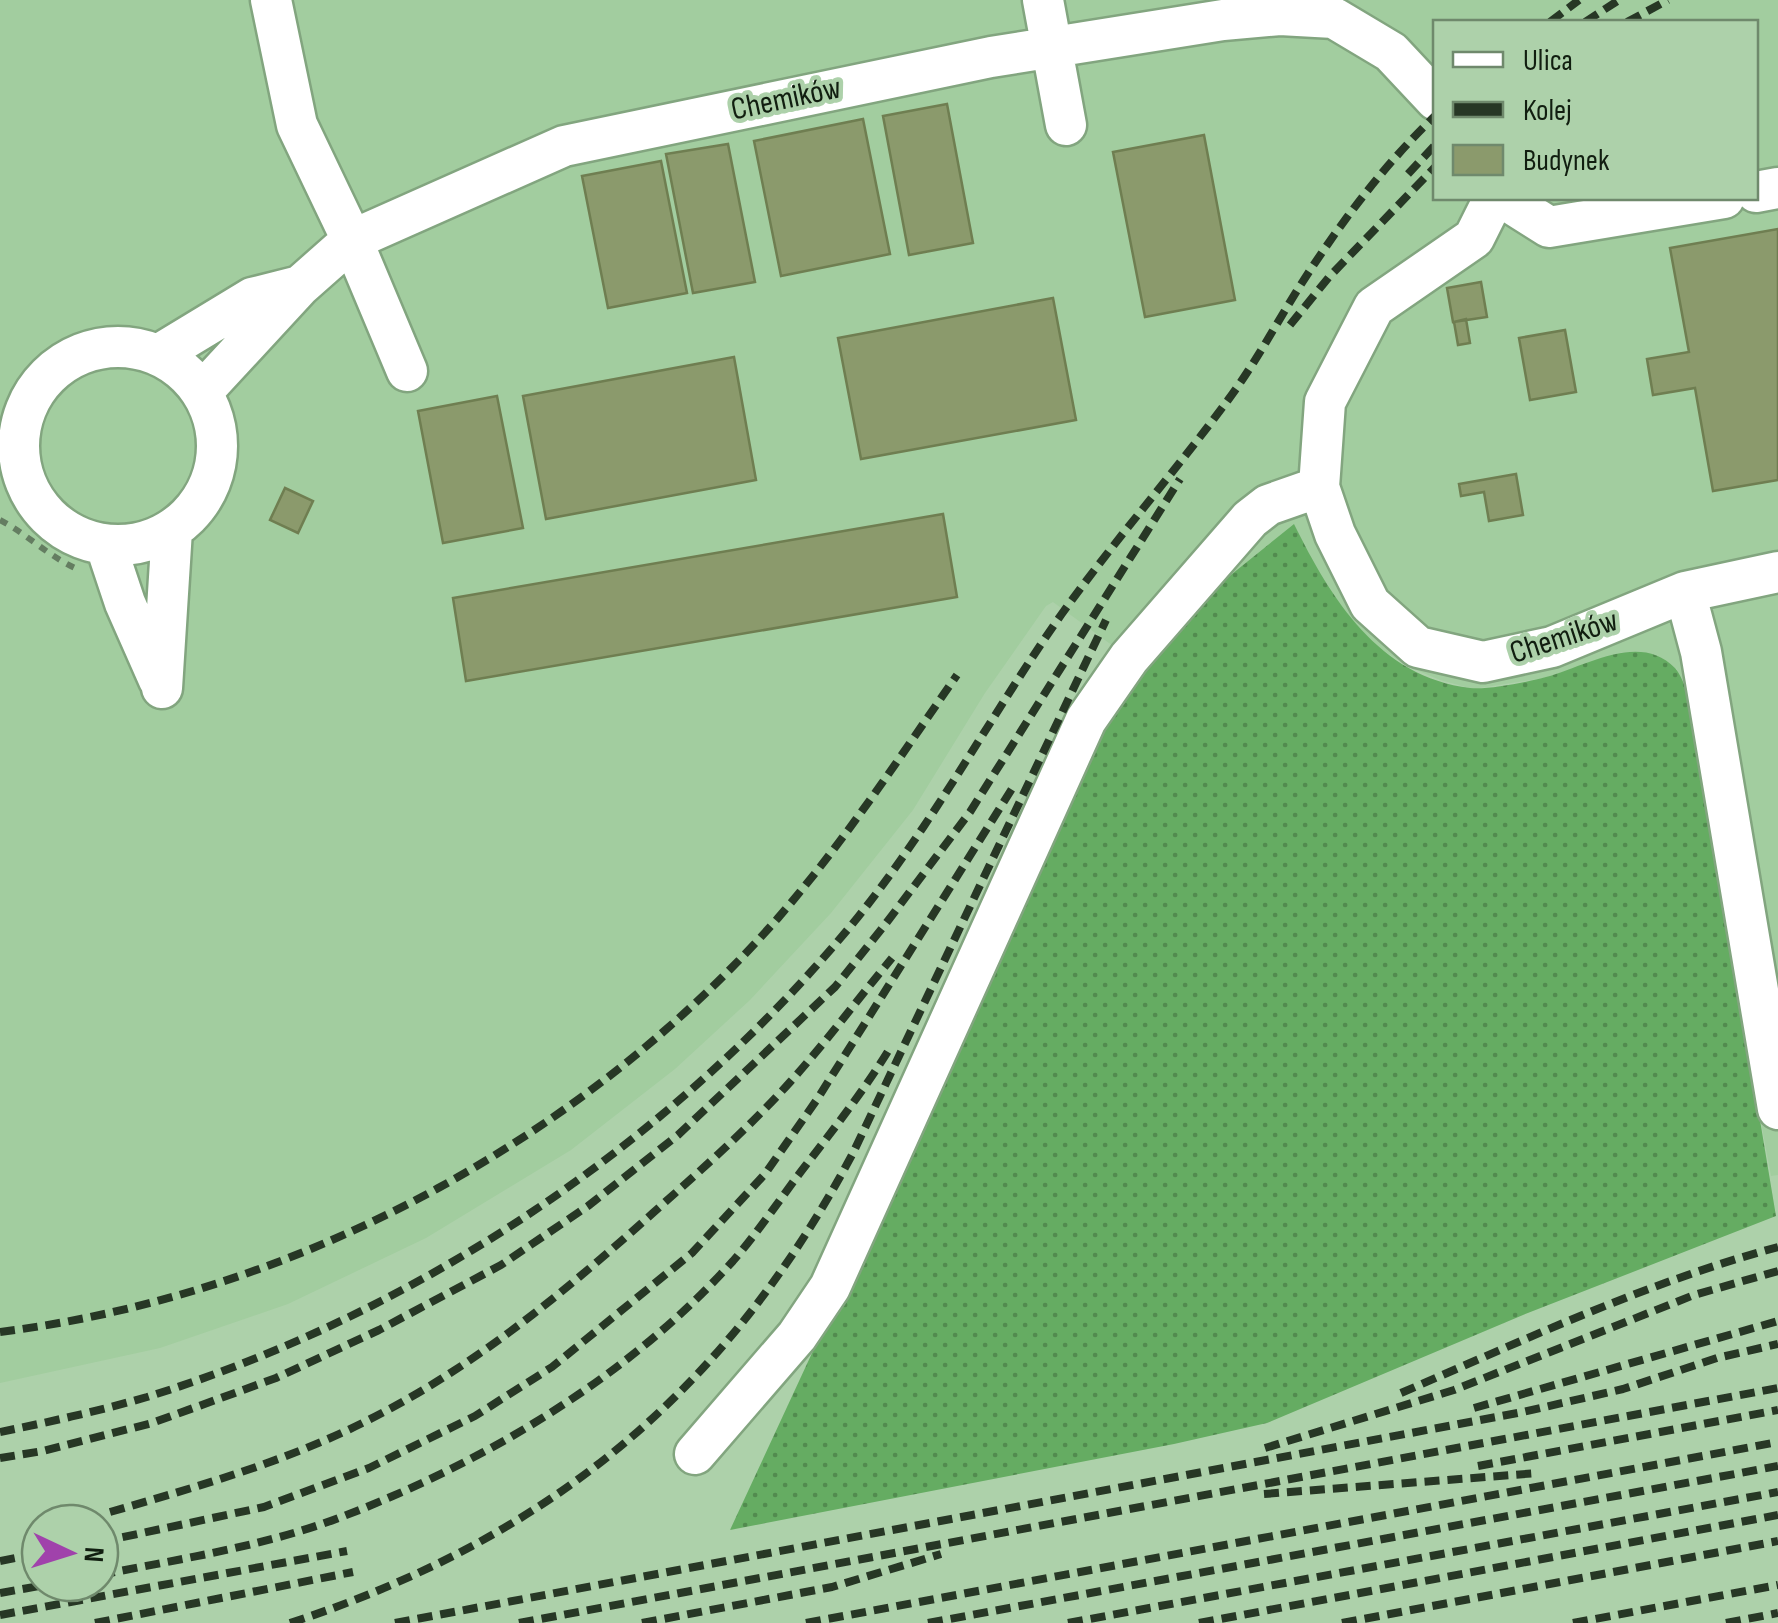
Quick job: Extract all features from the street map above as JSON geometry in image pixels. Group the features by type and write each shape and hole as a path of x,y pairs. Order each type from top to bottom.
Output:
{"lane":[{"path":"272,0 297,124 352,240 407,371"},
{"path":"1043,0 1066,126"},
{"name":"Chemików","path":"158,355 252,298 300,286 352,240 564,146 991,56 1223,20 1334,18 1392,52 1433,97"},
{"name":"Chemików","path":"1493,200 1474,238 1374,307 1324,402 1318,487 1335,534 1370,604 1418,647 1483,662 1552,647 1685,592 1778,572"},
{"path":"1506,200 1549,227 1712,200"},
{"path":"202,392 300,286"},
{"path":"97,562 172,530 195,509 211,482 217,452 214,421 202,392 182,370 158,355 128,346 96,349 66,360 42,380 9,440 20,468 10,505 50,520 76,537 97,562 125,602 162,688 172,530"},
{"path":"696,1454 797,1336 830,1287 1086,720 1128,658 1250,520 1268,505 1318,487"},
{"path":"1685,592 1701,652 1778,1108"}],"path":[{"path":"10,505 97,562"}],"shaded area":[{"path":"0,0 1778,0 1778,1175 1771,1176 1677,669 1662,658 1623,652 1544,678 1473,689 1440,680 1407,666 1375,645 1358,628 1321,578 1294,525 1139,665 1053,602 1046,606 985,693 913,810 831,913 750,1000 675,1069 571,1150 426,1238 288,1304 160,1348 0,1383"},
{"path":"1294,524 1324,580 1362,630 1409,668 1438,681 1470,688 1508,685 1629,652 1661,657 1675,668 1689,695 1776,1216 1523,1315 1267,1423 730,1530 990,969 1098,724 1165,628"}],"building":[{"path":"947,104 973,243 909,255 883,116"},
{"path":"863,119 890,254 781,276 754,141"},
{"path":"1204,135 1235,300 1145,317 1113,152"},
{"path":"728,144 755,282 693,293 666,154"},
{"path":"661,161 687,293 608,308 582,176"},
{"path":"1778,229 1778,480 1713,491 1695,388 1653,395 1647,359 1689,352 1670,248"},
{"path":"1481,282 1487,317 1453,322 1447,288"},
{"path":"1053,298 1076,420 861,459 838,338"},
{"path":"1466,319 1470,343 1458,345 1454,322"},
{"path":"1565,330 1576,392 1530,400 1519,338"},
{"path":"734,357 756,480 546,519 523,396"},
{"path":"497,396 523,528 443,543 418,411"},
{"path":"1516,474 1523,515 1489,521 1484,492 1461,496 1459,484"},
{"path":"285,488 313,501 298,533 270,520"},
{"path":"943,514 957,597 466,681 453,598"}],"railway":[{"path":"1553,20 1579,0"},
{"path":"1588,20 1619,0"},
{"path":"1631,20 1668,0"},
{"path":"0,1432 147,1397 249,1361 348,1317 445,1266 537,1208 626,1144 709,1074 787,998 886,881 1061,615 1228,400 1345,220 1397,155 1433,118"},
{"path":"1408,174 1433,147"},
{"path":"1290,325 1329,277 1433,169"},
{"path":"0,1458 152,1423 276,1378 379,1330 501,1265 588,1206 678,1135 835,987 884,926 970,812 1180,479"},
{"path":"290,1623 383,1589 469,1548 548,1501 620,1446 687,1385 748,1316 803,1239 853,1153 1106,620"},
{"path":"0,1332 110,1313 218,1283 324,1244 426,1195 523,1137 615,1072 700,998 778,918 849,829 957,675"},
{"path":"120,1538 264,1507 369,1468 475,1416 552,1367 692,1253 765,1174 818,1098 1015,784"},
{"path":"120,1509 282,1458 348,1430 418,1393 489,1347 590,1268 742,1132 804,1066 892,958"},
{"path":"120,1571 249,1545 336,1519 445,1472 600,1380 692,1303 733,1261 890,1048"},
{"path":"1401,1393 1634,1295 1778,1247"},
{"path":"1265,1448 1454,1390 1694,1295 1778,1271"},
{"path":"1474,1408 1778,1321"},
{"path":"395,1623 1523,1412 1623,1389 1717,1358 1778,1344"},
{"path":"519,1623 1778,1388"},
{"path":"1478,1466 1778,1410"},
{"path":"806,1623 1778,1442"},
{"path":"928,1623 1778,1466"},
{"path":"1264,1494 1538,1473"},
{"path":"1068,1623 1778,1492"},
{"path":"1199,1623 1778,1515"},
{"path":"1342,1623 1778,1541"},
{"path":"0,1615 347,1551"},
{"path":"642,1623 832,1587 941,1554"},
{"path":"0,1561 20,1557"},
{"path":"95,1623 353,1572"},
{"path":"1573,1623 1778,1585"},
{"path":"0,1593 20,1589"},
{"path":"1726,1623 1778,1613"}]}
